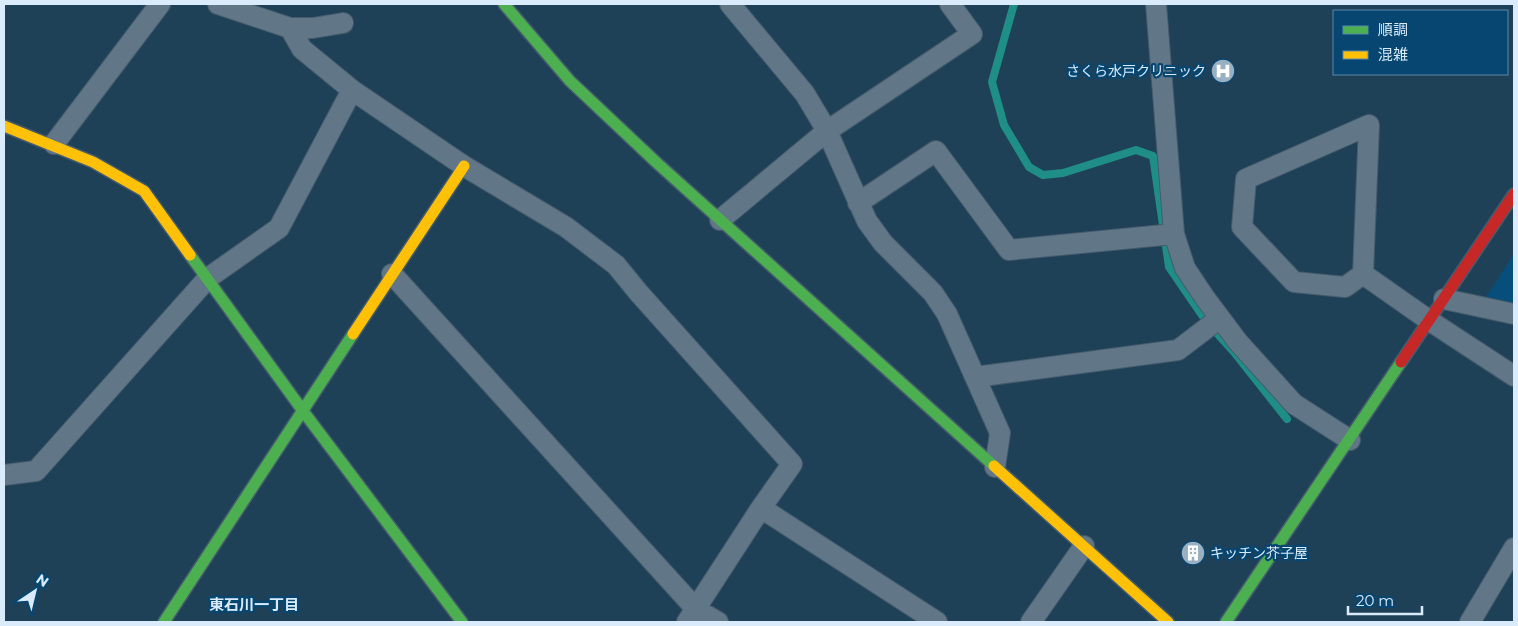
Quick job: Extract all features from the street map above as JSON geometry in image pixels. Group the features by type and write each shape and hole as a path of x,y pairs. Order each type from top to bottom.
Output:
{"street":[{"path":"54,144 160,4"},
{"path":"218,4 290,28 313,28 343,23"},
{"path":"504,4 570,81 720,220 1168,622"},
{"path":"730,4 805,94 827,131 867,221 883,243 933,293 947,314 1000,433 995,466"},
{"path":"720,220 827,131 972,34 950,4"},
{"path":"1156,4 1173,234 1185,268 1238,342 1294,404 1350,440"},
{"path":"290,28 302,49 352,90 464,166 566,227 616,265 792,464 691,615"},
{"path":"4,476 36,471 208,278 279,228 352,90"},
{"path":"1369,125 1363,274 1345,287 1294,282 1242,227 1246,179 1369,125"},
{"path":"4,126 54,144 121,176 144,191 303,411 462,622"},
{"path":"858,203 936,151 1009,250 1173,234"},
{"path":"164,622 464,166"},
{"path":"1226,622 1514,194"},
{"path":"392,274 691,615 718,622"},
{"path":"1363,274 1514,376"},
{"path":"1444,299 1514,314"},
{"path":"975,377 1178,350 1220,319"},
{"path":"761,508 937,622"},
{"path":"1031,622 1084,546"},
{"path":"1470,622 1514,548"}],"shaded area":[{"path":"1514,254 1514,303 1486,297"}],"waterway":[{"path":"1014,4 992,82 1004,125 1029,167 1043,175 1063,173 1136,150 1153,156 1169,267 1206,321 1234,352 1287,419"}],"traffic: fast":[{"path":"504,4 570,81 657,163 994,466"},
{"path":"190,255 303,411 462,622"},
{"path":"164,622 353,334"},
{"path":"1226,622 1401,362"}],"traffic: slow":[{"path":"4,126 93,162 144,191 190,255"},
{"path":"353,334 464,166"},
{"path":"994,466 1168,622"}],"traffic: jam":[{"path":"1401,362 1514,194"}],"place":[{"name":"さくら水戸クリニック","path":"1223,71"},
{"name":"キッチン芥子屋","path":"1193,553"}],"district":[{"name":"東石川一丁目","path":"254,605"}]}
